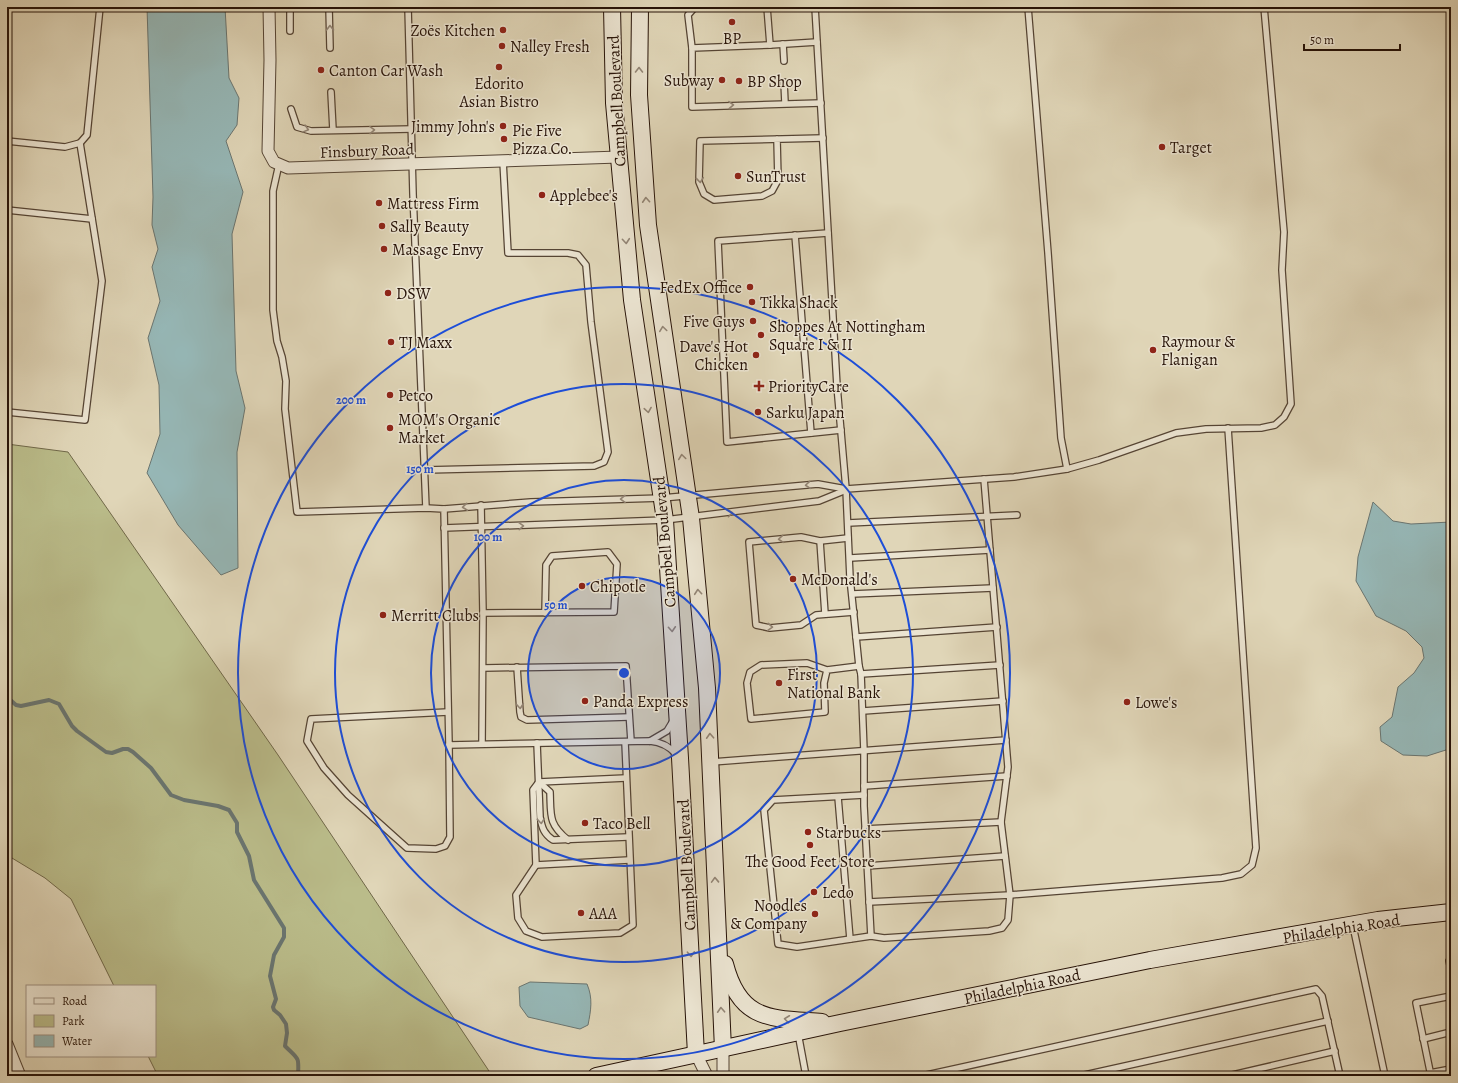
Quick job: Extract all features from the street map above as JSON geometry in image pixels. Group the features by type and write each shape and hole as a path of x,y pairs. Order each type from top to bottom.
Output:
{"main road":[{"name":"Campbell Boulevard","path":"612,7 614,103 632,300 665,520 678,714 696,1054"},
{"name":"Campbell Boulevard","path":"640,7 639,95 648,225 691,518 708,688 717,935 723,1049"},
{"name":"Philadelphia Road","path":"596,1076 840,1023 1150,960 1378,920 1451,912"},
{"path":"717,935 731,985 737,995 754,1011 763,1016 840,1023"}],"street":[{"path":"269,7 270,60 268,151 274,162 279,164"},
{"name":"Finsbury Road","path":"279,164 288,168 619,157"},
{"path":"7,1044 20,1076"},
{"name":"Campbell Boulevard","path":"723,1049 723,1076"},
{"name":"Campbell Boulevard","path":"696,1054 707,1076"}],"lane":[{"path":"7,141 65,147 80,143 87,135 100,7"},
{"path":"290,7 290,31"},
{"path":"329,7 330,48"},
{"path":"408,7 412,164 426,508"},
{"path":"695,7 688,15 692,48 692,107 821,103"},
{"path":"767,7 770,45"},
{"path":"815,7 848,538 856,637 861,674 865,829 871,936"},
{"path":"1028,7 1048,245 1061,438 1066,469"},
{"path":"279,164 273,191 273,310 277,341 282,357 286,381 285,409 297,512 426,508 444,509 531,502 662,498 818,484 846,490 1014,477 1066,469 1099,460 1176,433 1206,429 1261,428 1275,425 1284,417 1291,404 1282,270 1284,232 1264,7"},
{"path":"692,48 817,42"},
{"path":"783,44 784,61"},
{"path":"784,82 785,103"},
{"path":"331,92 333,130"},
{"path":"291,109 298,127 311,131 412,129"},
{"path":"777,139 778,180 772,191 762,196 714,200 704,194 699,182 700,141 777,139 823,138"},
{"path":"7,412 85,420 102,281 80,143"},
{"path":"425,470 594,466 604,462 608,452 591,322 586,265 578,256 568,253 508,253 503,161"},
{"path":"7,210 92,219"},
{"path":"828,233 718,241 727,442 841,430"},
{"path":"795,235 811,434"},
{"path":"869,902 1010,895 1222,878 1241,874 1252,865 1256,848 1228,428"},
{"path":"864,795 773,800 764,810 778,944 797,947 871,936 884,938 989,931 1002,928 1008,920 1010,895 1001,822 1008,767 984,479"},
{"path":"444,528 691,518 819,501 846,490"},
{"path":"481,505 483,613 482,744"},
{"path":"444,509 449,745 450,837 445,846 436,849 407,848 348,795 324,768 307,741 311,719 448,712"},
{"path":"848,523 1017,515"},
{"path":"848,538 820,541 801,537 749,542 756,625 770,628 801,624 816,615 854,612"},
{"path":"820,541 825,614"},
{"path":"850,558 990,550"},
{"path":"483,613 545,613 614,612 617,564 608,552 552,556 546,565 545,613"},
{"path":"852,594 993,588"},
{"path":"856,637 997,627"},
{"path":"827,670 824,683 825,712 751,718 747,682 750,672 761,665 807,663 827,670 859,666"},
{"path":"861,674 1000,665"},
{"path":"483,668 626,666 629,717 626,778 633,925 620,933 542,937 526,932 518,918 516,895 536,865 533,790 539,782"},
{"path":"517,667 520,712 522,717 527,720 629,717"},
{"path":"863,711 1003,701"},
{"path":"650,741 666,731 678,714"},
{"path":"711,762 1006,740"},
{"path":"449,745 650,741 659,742 670,747 680,758"},
{"path":"537,743 542,828 547,836 553,840 628,837"},
{"path":"864,786 1007,776"},
{"path":"539,782 626,778"},
{"path":"539,782 550,792 552,820 555,828 568,840"},
{"path":"838,797 850,939"},
{"path":"865,829 1001,822"},
{"path":"867,866 1005,856"},
{"path":"536,865 629,860"},
{"path":"1353,924 1385,1076"},
{"path":"1451,960 1449,960 1451,969"},
{"path":"922,1076 1316,989 1322,996 1340,1076"},
{"path":"1451,996 1416,1003 1431,1075 1451,1069"},
{"path":"1080,1076 1328,1021"},
{"path":"1423,1039 1451,1032"},
{"path":"798,1033 806,1076"},
{"path":"1228,1076 1335,1051"}],"green space":[{"path":"7,444 68,452 278,755 489,1071 473,1076 158,1076 148,1057 156,1057 156,985 114,985 71,899 45,878 7,855"}],"water":[{"path":"147,7 225,7 229,78 239,98 237,125 226,141 243,192 232,234 236,371 245,408 237,452 238,568 221,575 178,525 147,473 160,434 159,385 148,338 160,301 152,267 158,249 152,225 153,197"},
{"path":"1373,502 1393,521 1411,524 1451,522 1451,750 1449,749 1427,756 1403,755 1381,741 1380,727 1392,717 1398,687 1414,673 1424,658 1422,647 1406,631 1376,616 1356,581 1358,557"},
{"path":"530,982 587,984 591,1004 588,1025 580,1029 528,1017 520,1006 519,987"}],"waterway":[{"path":"7,697 16,705 21,706 49,700 59,704 72,726 77,731 106,752 112,753 123,749 128,749 133,752 151,768 171,795 184,800 218,806 229,810 237,823 237,832 249,856 254,880 284,928 284,937 274,955 270,976 276,999 273,1007 286,1024 287,1033 285,1046 298,1061 298,1076"}],"place":[{"name":"BP","path":"732,22"},
{"name":"Zoës Kitchen","path":"503,30"},
{"name":"Nalley Fresh","path":"502,46"},
{"name":"Edorito Asian Bistro","path":"499,67"},
{"name":"Canton Car Wash","path":"321,70"},
{"name":"Subway","path":"722,80"},
{"name":"BP Shop","path":"739,81"},
{"name":"Jimmy John's","path":"503,126"},
{"name":"Pie Five Pizza Co.","path":"504,139"},
{"name":"Target","path":"1162,147"},
{"name":"SunTrust","path":"738,176"},
{"name":"Applebee's","path":"542,195"},
{"name":"Mattress Firm","path":"379,203"},
{"name":"Sally Beauty","path":"382,226"},
{"name":"Massage Envy","path":"384,249"},
{"name":"FedEx Office","path":"750,287"},
{"name":"DSW","path":"388,293"},
{"name":"Tikka Shack","path":"752,302"},
{"name":"Five Guys","path":"753,321"},
{"name":"Shoppes At Nottingham Square I & II","path":"761,335"},
{"name":"TJ Maxx","path":"391,342"},
{"name":"Raymour & Flanigan","path":"1153,350"},
{"name":"Dave's Hot Chicken","path":"756,355"},
{"name":"PriorityCare","path":"759,386"},
{"name":"Petco","path":"390,395"},
{"name":"Sarku Japan","path":"758,412"},
{"name":"MOM's Organic Market","path":"390,428"},
{"name":"McDonald's","path":"793,579"},
{"name":"Chipotle","path":"582,586"},
{"name":"Merritt Clubs","path":"383,615"},
{"name":"First National Bank","path":"779,683"},
{"name":"Panda Express","path":"585,701"},
{"name":"Lowe's","path":"1127,702"},
{"name":"Taco Bell","path":"585,823"},
{"name":"Starbucks","path":"808,832"},
{"name":"The Good Feet Store","path":"810,845"},
{"name":"Ledo","path":"814,892"},
{"name":"AAA","path":"581,913"},
{"name":"Noodles & Company","path":"815,914"}]}
